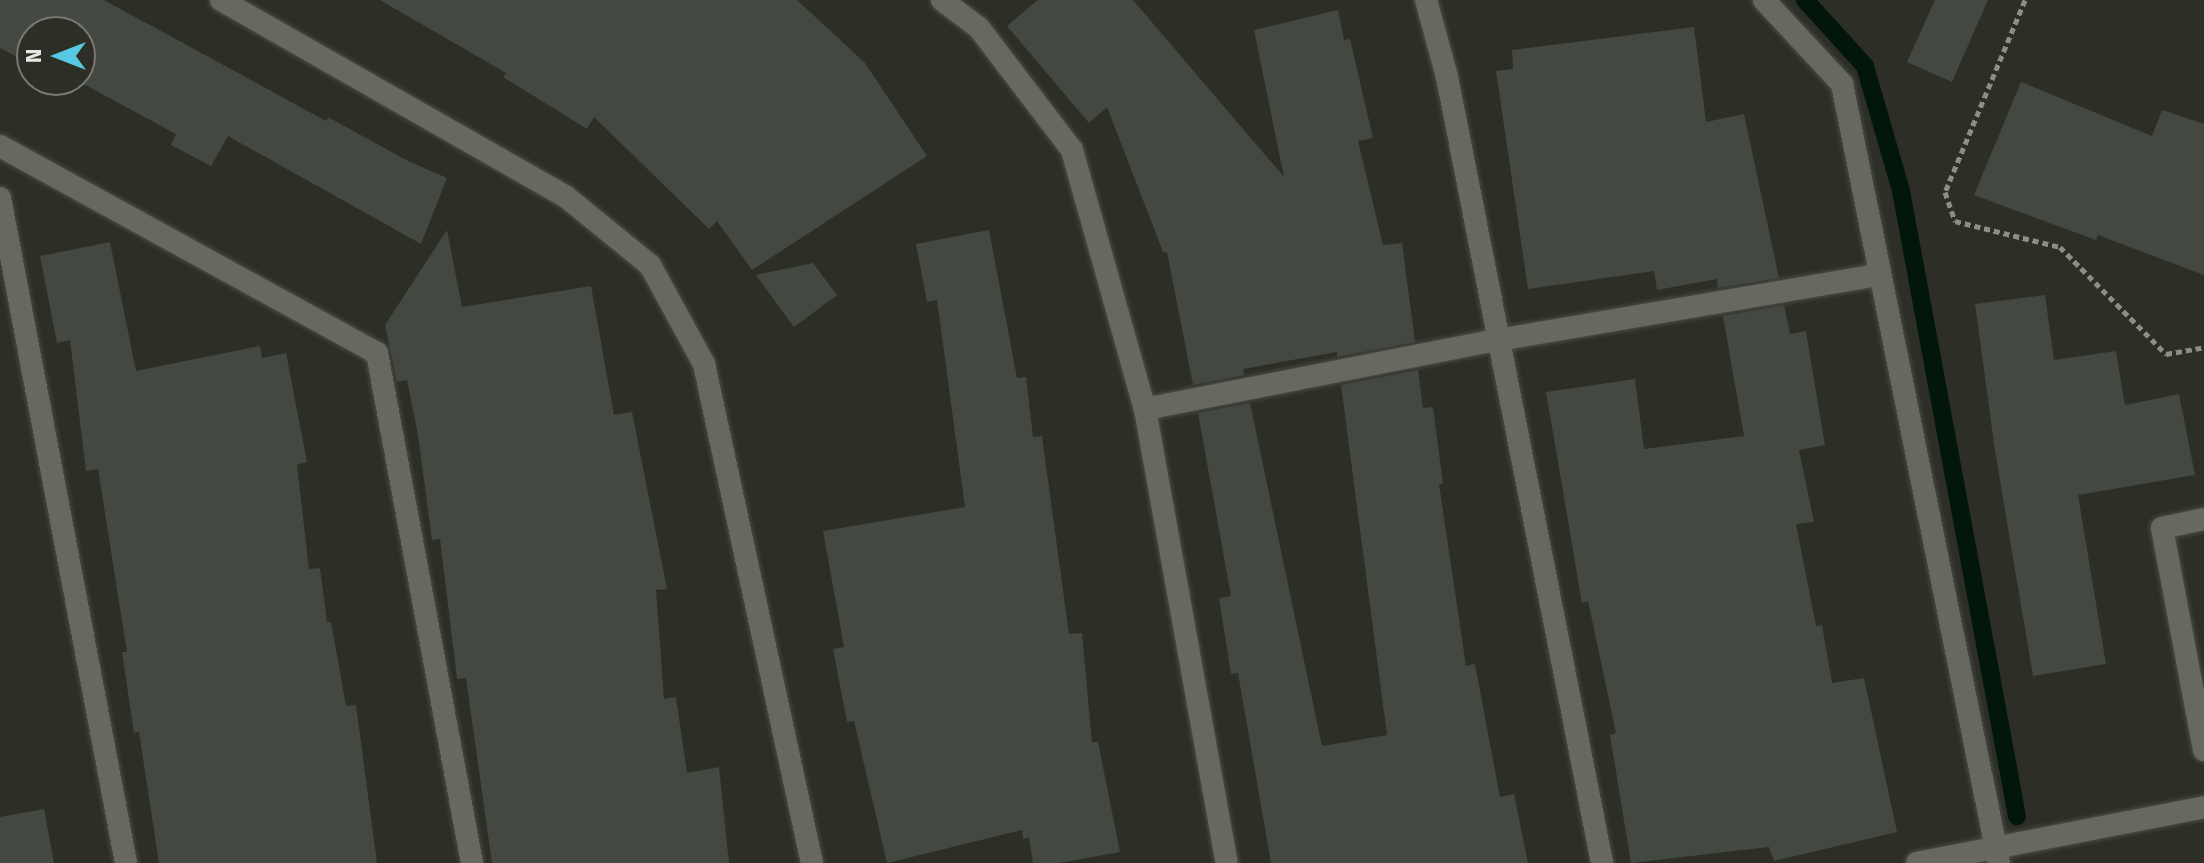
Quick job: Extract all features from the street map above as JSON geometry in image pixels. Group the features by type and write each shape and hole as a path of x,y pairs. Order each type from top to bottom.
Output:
{"street":[{"path":"221,0 565,196 650,265 704,364 812,863"},
{"path":"942,0 979,28 1072,150 1145,409 1227,863"},
{"path":"1426,0 1447,77 1602,863"},
{"path":"1764,0 1842,84 1998,855"},
{"path":"0,146 377,353 472,863"},
{"path":"0,198 126,863"},
{"path":"1145,409 1498,340 1880,275"},
{"path":"2204,519 2162,528 2204,750"},
{"path":"1917,863 1998,855 2204,807"}],"path":[{"path":"2025,0 1945,192 1955,221 2060,247 2166,354 2204,347"}],"building":[{"path":"0,0 104,0 326,121 328,117 408,161 447,178 421,244 228,136 211,166 171,145 176,134 96,91 96,16 16,16 16,56 0,48"},
{"path":"380,0 797,0 865,63 927,156 752,270 717,221 709,229 594,117 587,129 503,77 506,73"},
{"path":"1038,0 1133,0 1284,177 1254,30 1338,10 1344,40 1350,39 1373,138 1358,141 1383,245 1402,243 1415,342 1337,357 1337,352 1243,369 1244,375 1193,385 1167,252 1163,252 1107,107 1089,123 1007,26"},
{"path":"1935,0 1988,0 1952,82 1907,62"},
{"path":"1694,27 1706,122 1744,114 1779,278 1718,288 1717,279 1657,290 1654,271 1528,289 1496,71 1513,69 1512,50"},
{"path":"2021,82 2152,136 2162,110 2204,124 2204,275 2098,235 2096,240 1974,195"},
{"path":"447,230 462,307 591,286 614,415 632,412 667,589 656,590 664,699 676,697 687,773 719,767 729,863 492,863 466,678 457,679 440,539 432,540 407,380 397,382 385,325"},
{"path":"989,230 1017,378 1026,377 1033,437 1042,436 1069,634 1082,633 1092,742 1098,742 1120,852 1059,863 1033,863 1029,837 1023,839 1022,830 887,863 854,721 847,722 833,649 844,647 823,531 965,507 937,300 927,302 916,244"},
{"path":"110,242 136,371 260,346 262,358 286,353 307,462 297,465 309,569 320,568 327,622 331,622 346,706 356,705 377,863 159,863 139,732 134,733 122,652 127,652 98,469 86,471 70,340 57,343 40,256"},
{"path":"813,263 837,295 794,327 756,275"},
{"path":"2045,295 2054,360 2116,351 2125,405 2179,394 2195,475 2078,495 2106,664 2033,676 1995,451 1975,304"},
{"path":"1784,305 1790,334 1806,331 1825,445 1799,450 1814,522 1796,524 1816,626 1822,625 1832,683 1864,678 1897,832 1774,861 1769,847 1631,863 1610,735 1616,733 1588,601 1582,603 1546,392 1635,379 1644,449 1744,436 1723,316"},
{"path":"1418,370 1423,408 1433,407 1443,484 1439,484 1466,666 1475,664 1500,797 1514,794 1528,863 1271,863 1238,673 1231,674 1219,598 1231,596 1198,413 1250,403 1322,746 1387,735 1341,385"},
{"path":"44,809 54,863 0,863 0,817"}],"waterway":[{"path":"1805,0 1865,66 1901,191 2017,816"}]}
